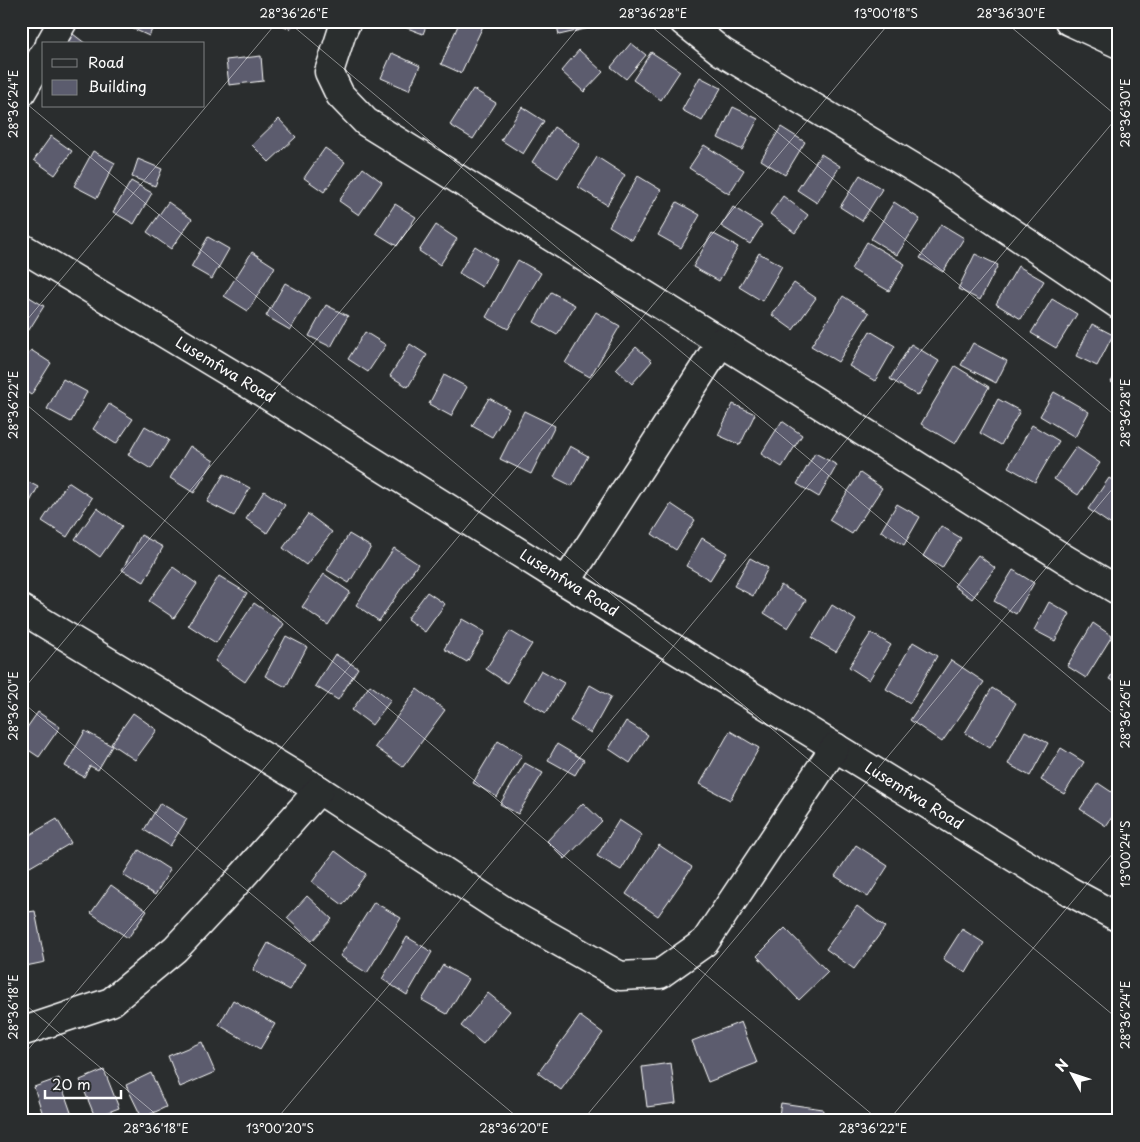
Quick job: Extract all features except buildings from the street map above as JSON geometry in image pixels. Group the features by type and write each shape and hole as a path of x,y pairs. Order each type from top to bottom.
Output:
{"street":[{"path":"51,42 62,21"},
{"path":"347,21 329,72 340,95 366,122 1119,591"},
{"path":"683,21 722,52 939,183 1119,305"},
{"path":"1069,21 1119,44"},
{"path":"21,93 42,57"},
{"name":"Lusemfwa Road","path":"21,247 262,392 566,582 1069,891 1119,918"},
{"path":"566,582 721,342"},
{"path":"21,609 320,790 503,910 620,976 660,974 705,942 835,747"},
{"path":"21,1032 111,1002 175,949 320,790"}]}
